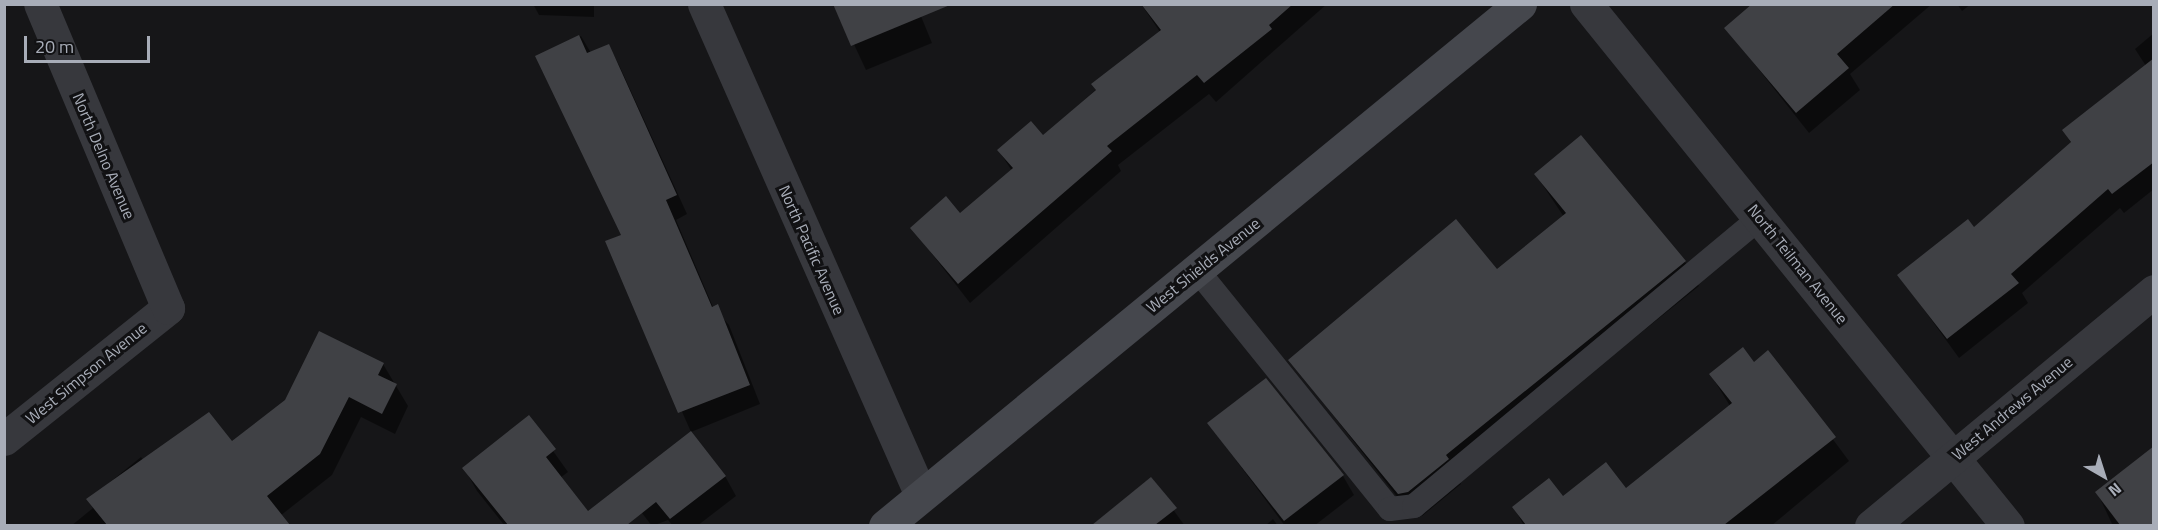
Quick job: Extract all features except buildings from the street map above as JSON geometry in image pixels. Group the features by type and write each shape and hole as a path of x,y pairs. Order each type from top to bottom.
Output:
{"main road":[{"name":"West Shields Avenue","path":"885,525 1520,4"}],"street":[{"name":"North Delno Avenue","path":"40,4 168,308"},
{"name":"North Pacific Avenue","path":"704,4 921,495"},
{"name":"North Teilman Avenue","path":"1586,4 1955,456 2008,525"},
{"name":"West Andrews Avenue","path":"1871,525 2154,291"},
{"name":"West Simpson Avenue","path":"4,439 168,308"}],"lane":[{"path":"1197,270 1390,509 1414,506 1760,218"}]}
